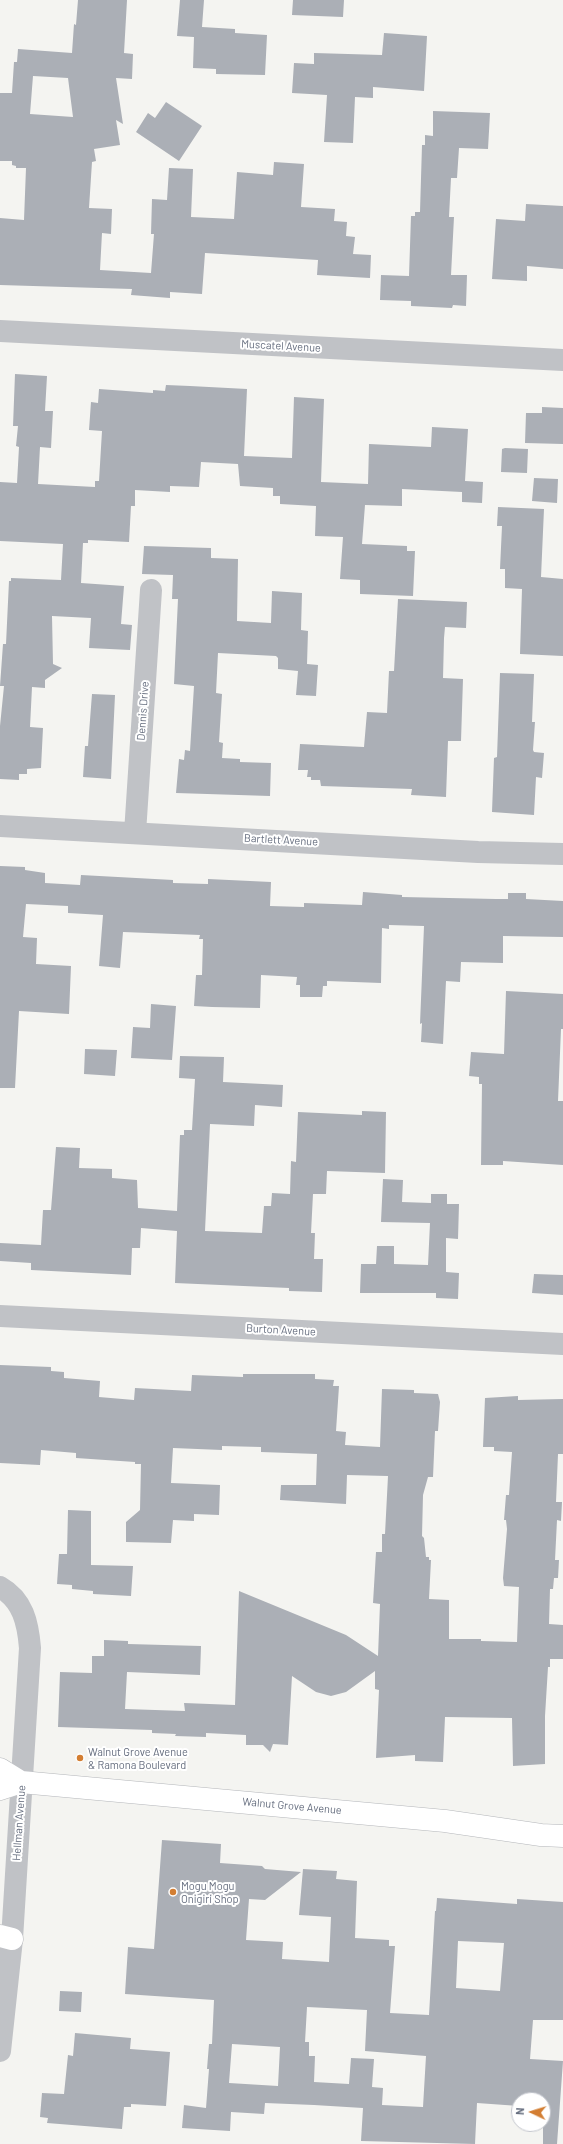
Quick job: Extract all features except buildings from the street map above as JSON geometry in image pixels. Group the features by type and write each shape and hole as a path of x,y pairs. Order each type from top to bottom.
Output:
{"main road":[{"name":"Walnut Grove Avenue","path":"0,1769 21,1782"},
{"name":"Walnut Grove Avenue","path":"0,1789 21,1782 445,1821 563,1836"}],"street":[{"name":"Muscatel Avenue","path":"0,331 563,360"},
{"name":"Dennis Drive","path":"135,832 151,590"},
{"name":"Bartlett Avenue","path":"0,826 135,832 478,852 563,854"},
{"name":"Burton Avenue","path":"0,1316 563,1344"},
{"name":"Hellman Avenue","path":"0,2051 4,1939 21,1782 30,1648 29,1630 23,1610 7,1593"}],"place":[{"name":"Walnut Grove Avenue & Ramona Boulevard","path":"80,1758"},
{"name":"Mogu Mogu Onigiri Shop","path":"173,1892"}]}
